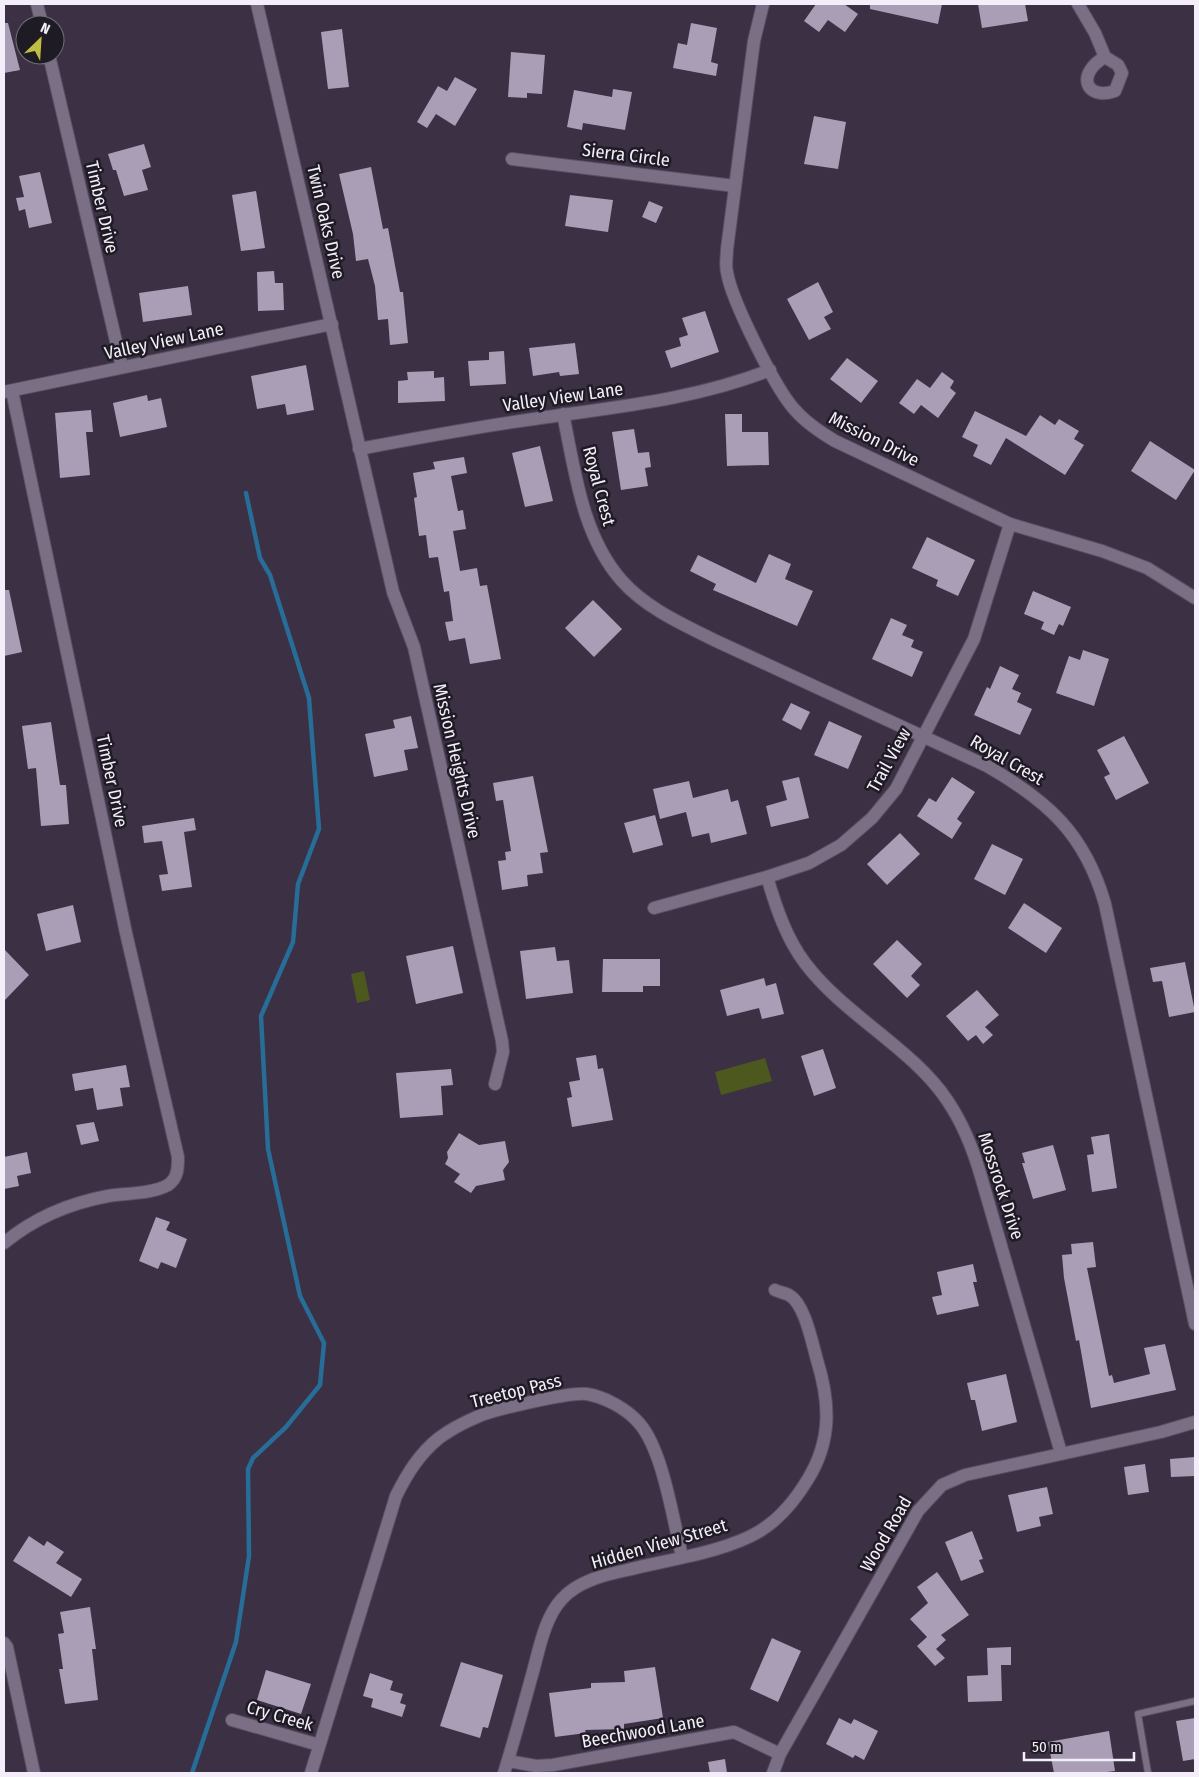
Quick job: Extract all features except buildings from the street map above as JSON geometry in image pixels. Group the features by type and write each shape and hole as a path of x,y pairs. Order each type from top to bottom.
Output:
{"street":[{"name":"Twin Oaks Drive","path":"257,4 332,324 359,449"},
{"name":"Mission Drive","path":"763,4 754,41 726,249 726,271 739,310 770,370 793,409 817,430 1010,524 1127,560 1166,578 1195,598"},
{"path":"1078,4 1095,33 1105,57"},
{"name":"Timber Drive","path":"51,65 122,367"},
{"name":"Sierra Circle","path":"512,159 735,186"},
{"name":"Valley View Lane","path":"8,392 332,324"},
{"name":"Valley View Lane","path":"359,449 488,425 681,398 738,383 770,370"},
{"name":"Timber Drive","path":"4,1243 46,1216 67,1207 106,1197 159,1189 169,1184 176,1177 178,1157 126,933 8,392"},
{"name":"Royal Crest","path":"563,414 591,530 622,581 639,596 664,614 714,640 987,766 1044,802 1079,845 1099,883 1195,1324"},
{"name":"Mission Heights Drive","path":"359,449 393,592 414,647 502,1042 503,1052 494,1084"},
{"name":"Trail View","path":"654,908 767,877 815,859 857,833 885,804 896,789 980,626 1010,524"},
{"name":"Mossrock Drive","path":"767,877 793,946 806,964 838,999 928,1078 946,1099 962,1126 978,1165 1061,1453"},
{"name":"Hidden View Street","path":"506,1767 544,1633 562,1599 578,1586 602,1576 720,1547 760,1532 782,1514 800,1494 823,1449 827,1418 826,1390 801,1309 790,1296 775,1290"},
{"name":"Treetop Pass","path":"311,1773 396,1496 406,1476 421,1455 439,1438 458,1425 481,1415 568,1394 586,1394 605,1399 623,1409 639,1423 657,1454 682,1556"},
{"name":"Wood Road","path":"780,1754 925,1501 942,1485 965,1475 1161,1432 1195,1422"},
{"path":"4,1642 7,1647 34,1773"},
{"name":"Cry Creek","path":"232,1720 319,1745"},
{"name":"Beechwood Lane","path":"506,1767 553,1765 734,1732 780,1754"},
{"path":"772,1773 780,1754"}],"lane":[{"path":"1148,1773 1138,1714 1195,1701"}],"green space":[{"path":"364,971 370,1000 357,1003 351,974"},
{"path":"765,1058 772,1081 721,1095 715,1072"}],"waterway":[{"path":"192,1773 236,1642 249,1556 248,1469 253,1458 286,1427 320,1385 324,1343 300,1296 268,1149 261,1016 293,942 298,884 319,829 309,698 270,575 260,558 246,493"}]}
